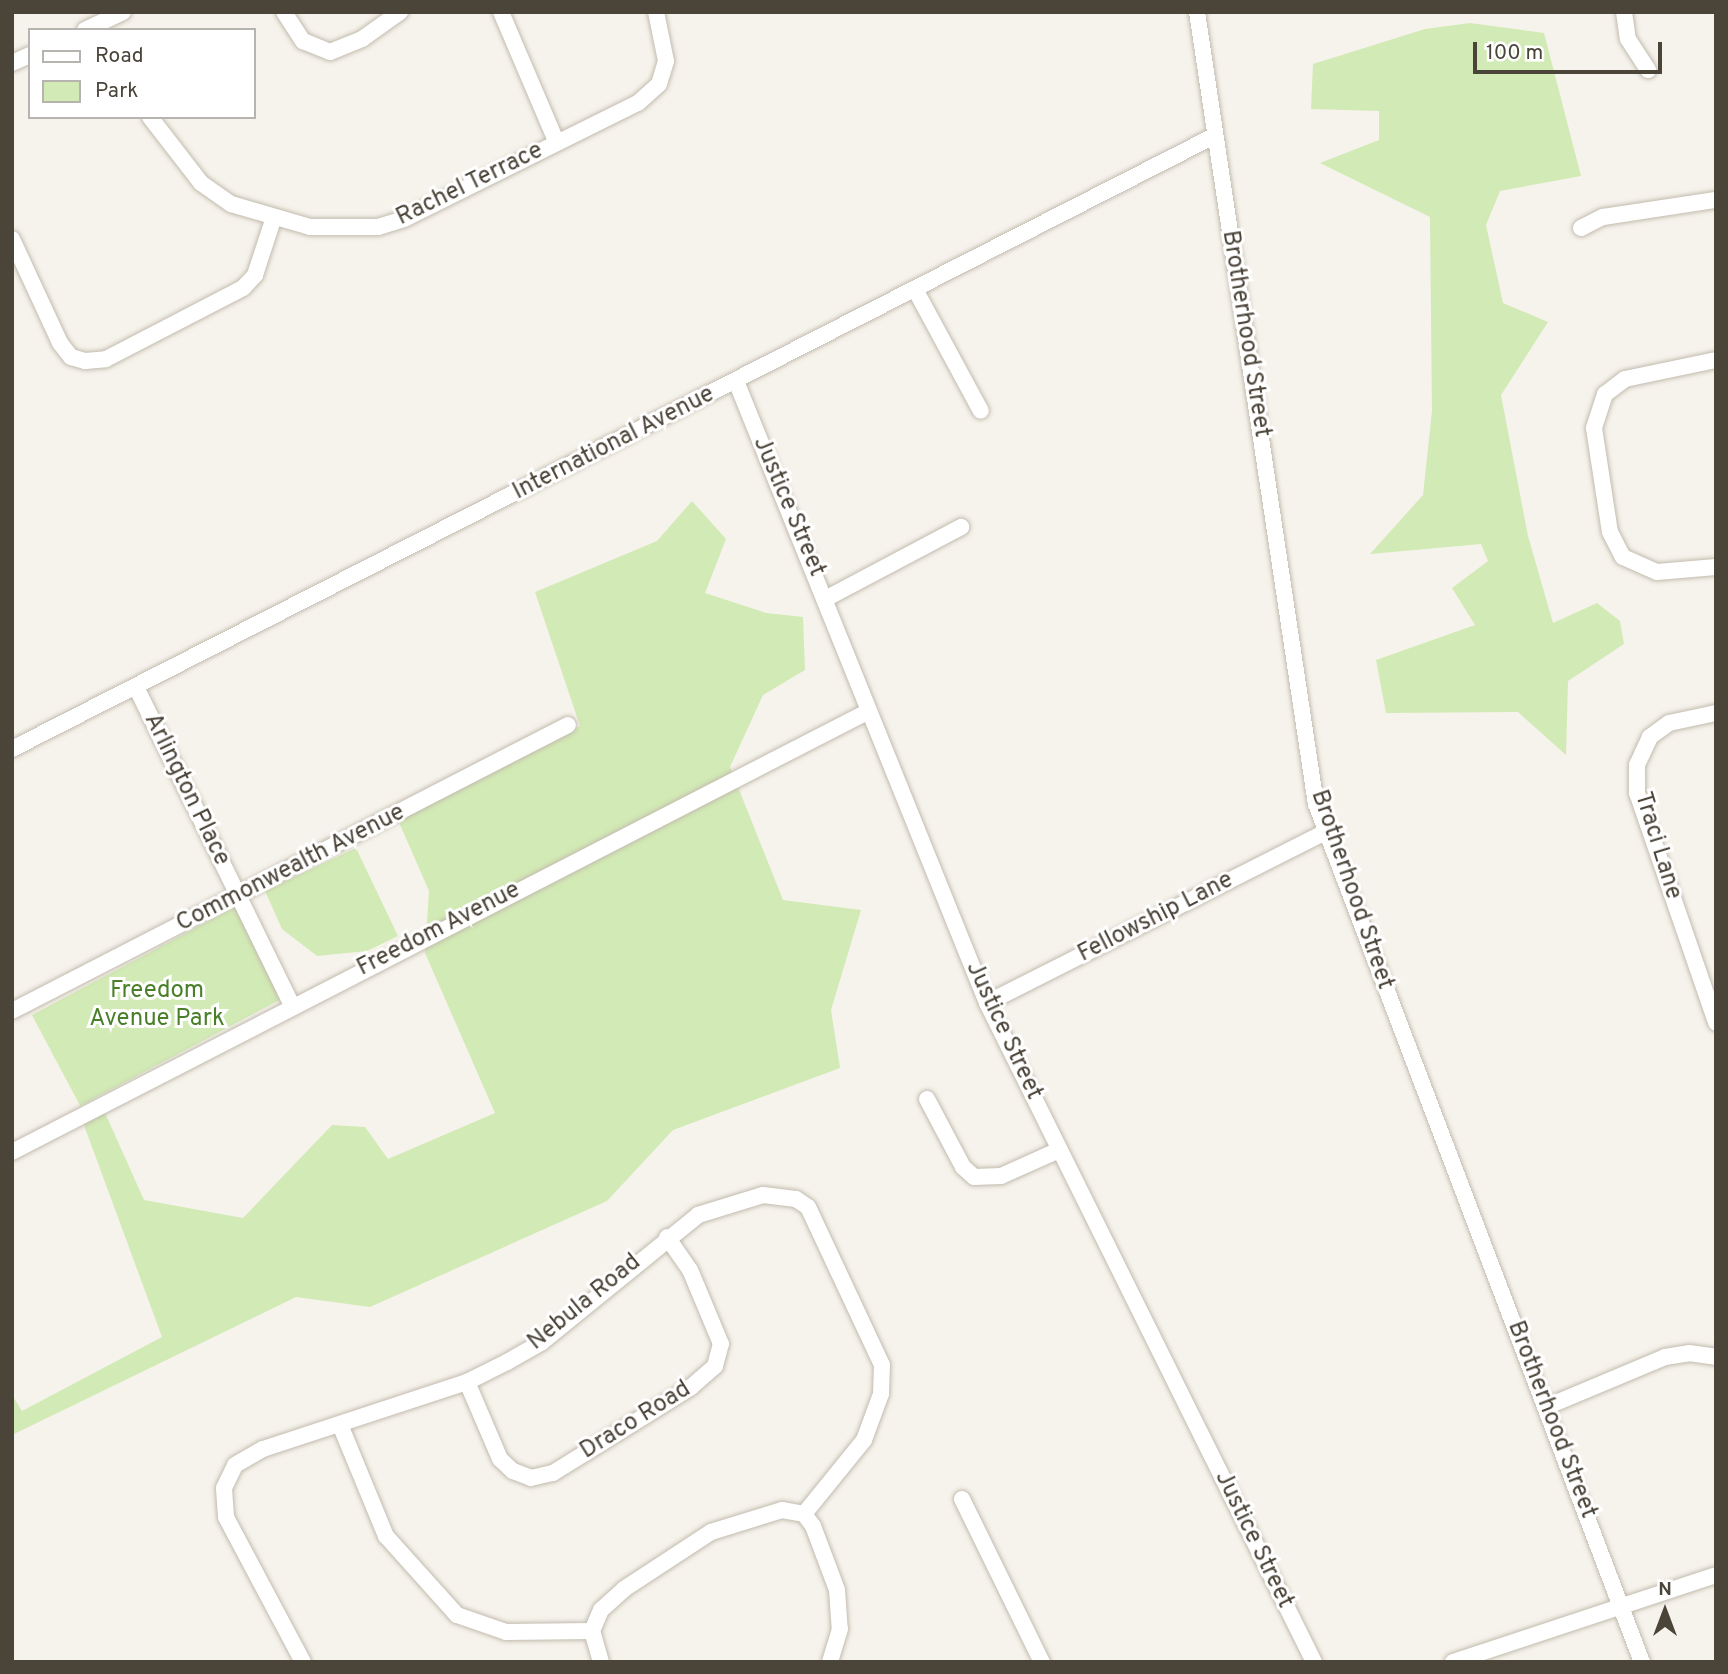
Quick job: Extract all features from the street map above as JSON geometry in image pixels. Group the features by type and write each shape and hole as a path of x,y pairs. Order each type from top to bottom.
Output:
{"street":[{"path":"105,25 122,12"},
{"path":"284,12 303,41 330,52 362,39 400,12"},
{"path":"501,12 557,143"},
{"name":"Rachel Terrace","path":"152,119 201,183 231,205 273,220 310,227 378,227 404,219 638,103 659,83 666,61 656,12"},
{"name":"Brotherhood Street","path":"1197,12 1315,804 1623,1606 1642,1662"},
{"path":"1624,12 1628,40 1648,70"},
{"path":"12,64 28,56"},
{"name":"International Avenue","path":"12,750 916,291 1214,136"},
{"path":"1581,228 1603,217 1716,201"},
{"path":"12,239 60,343 71,357 85,361 106,359 243,288 255,275 273,220"},
{"path":"916,291 981,411"},
{"path":"1716,360 1625,379 1605,394 1594,428 1609,532 1623,557 1657,572 1716,567"},
{"name":"Justice Street","path":"736,382 827,598 867,712 987,1003 1314,1662"},
{"path":"827,598 961,527"},
{"name":"Arlington Place","path":"136,687 292,1005"},
{"name":"Freedom Avenue","path":"12,1152 292,1005 867,712"},
{"name":"Traci Lane","path":"1716,713 1669,723 1650,737 1637,765 1637,793 1716,1023"},
{"name":"Commonwealth Avenue","path":"12,1011 568,725"},
{"name":"Fellowship Lane","path":"987,1003 1326,832"},
{"path":"927,1099 963,1167 974,1177 1001,1176 1059,1150"},
{"name":"Nebula Road","path":"303,1662 226,1517 224,1488 235,1465 246,1456 341,1427 467,1382 542,1342 667,1237 711,1209 763,1195 796,1199 816,1218 878,1351 883,1377 856,1454 804,1514"},
{"name":"Draco Road","path":"467,1382 500,1459 513,1471 531,1478 553,1473 691,1387 715,1366 721,1343 690,1270 667,1237"},
{"path":"1546,1407 1665,1357 1689,1353 1716,1357"},
{"path":"341,1427 386,1536 457,1615 506,1632 592,1631"},
{"path":"962,1499 1042,1662"},
{"path":"601,1662 592,1631 611,1599 693,1542 782,1510 804,1514 825,1556 839,1600 840,1629 830,1662"},
{"path":"1452,1662 1716,1575"}],"green space":[{"path":"1470,23 1544,33 1581,176 1500,191 1486,225 1503,303 1548,322 1501,395 1528,536 1553,623 1597,603 1620,621 1624,644 1568,681 1566,755 1518,712 1386,713 1376,660 1475,625 1452,588 1488,561 1481,544 1370,554 1423,495 1432,411 1430,217 1320,163 1379,140 1379,111 1311,109 1313,64 1425,29"},
{"path":"692,501 726,539 705,593 766,613 803,617 805,670 763,695 730,767 783,900 861,910 831,1010 840,1068 673,1130 607,1201 370,1307 296,1297 12,1435 12,1395 22,1411 162,1337 81,1117 102,1106 144,1200 243,1218 332,1125 365,1127 388,1159 495,1113 425,953 429,891 398,820 580,726 535,592 657,541"},
{"path":"356,848 398,936 367,951 317,956 282,929 265,891"},
{"name":"Freedom Avenue Park","path":"235,907 283,998 80,1106 32,1015"}]}
